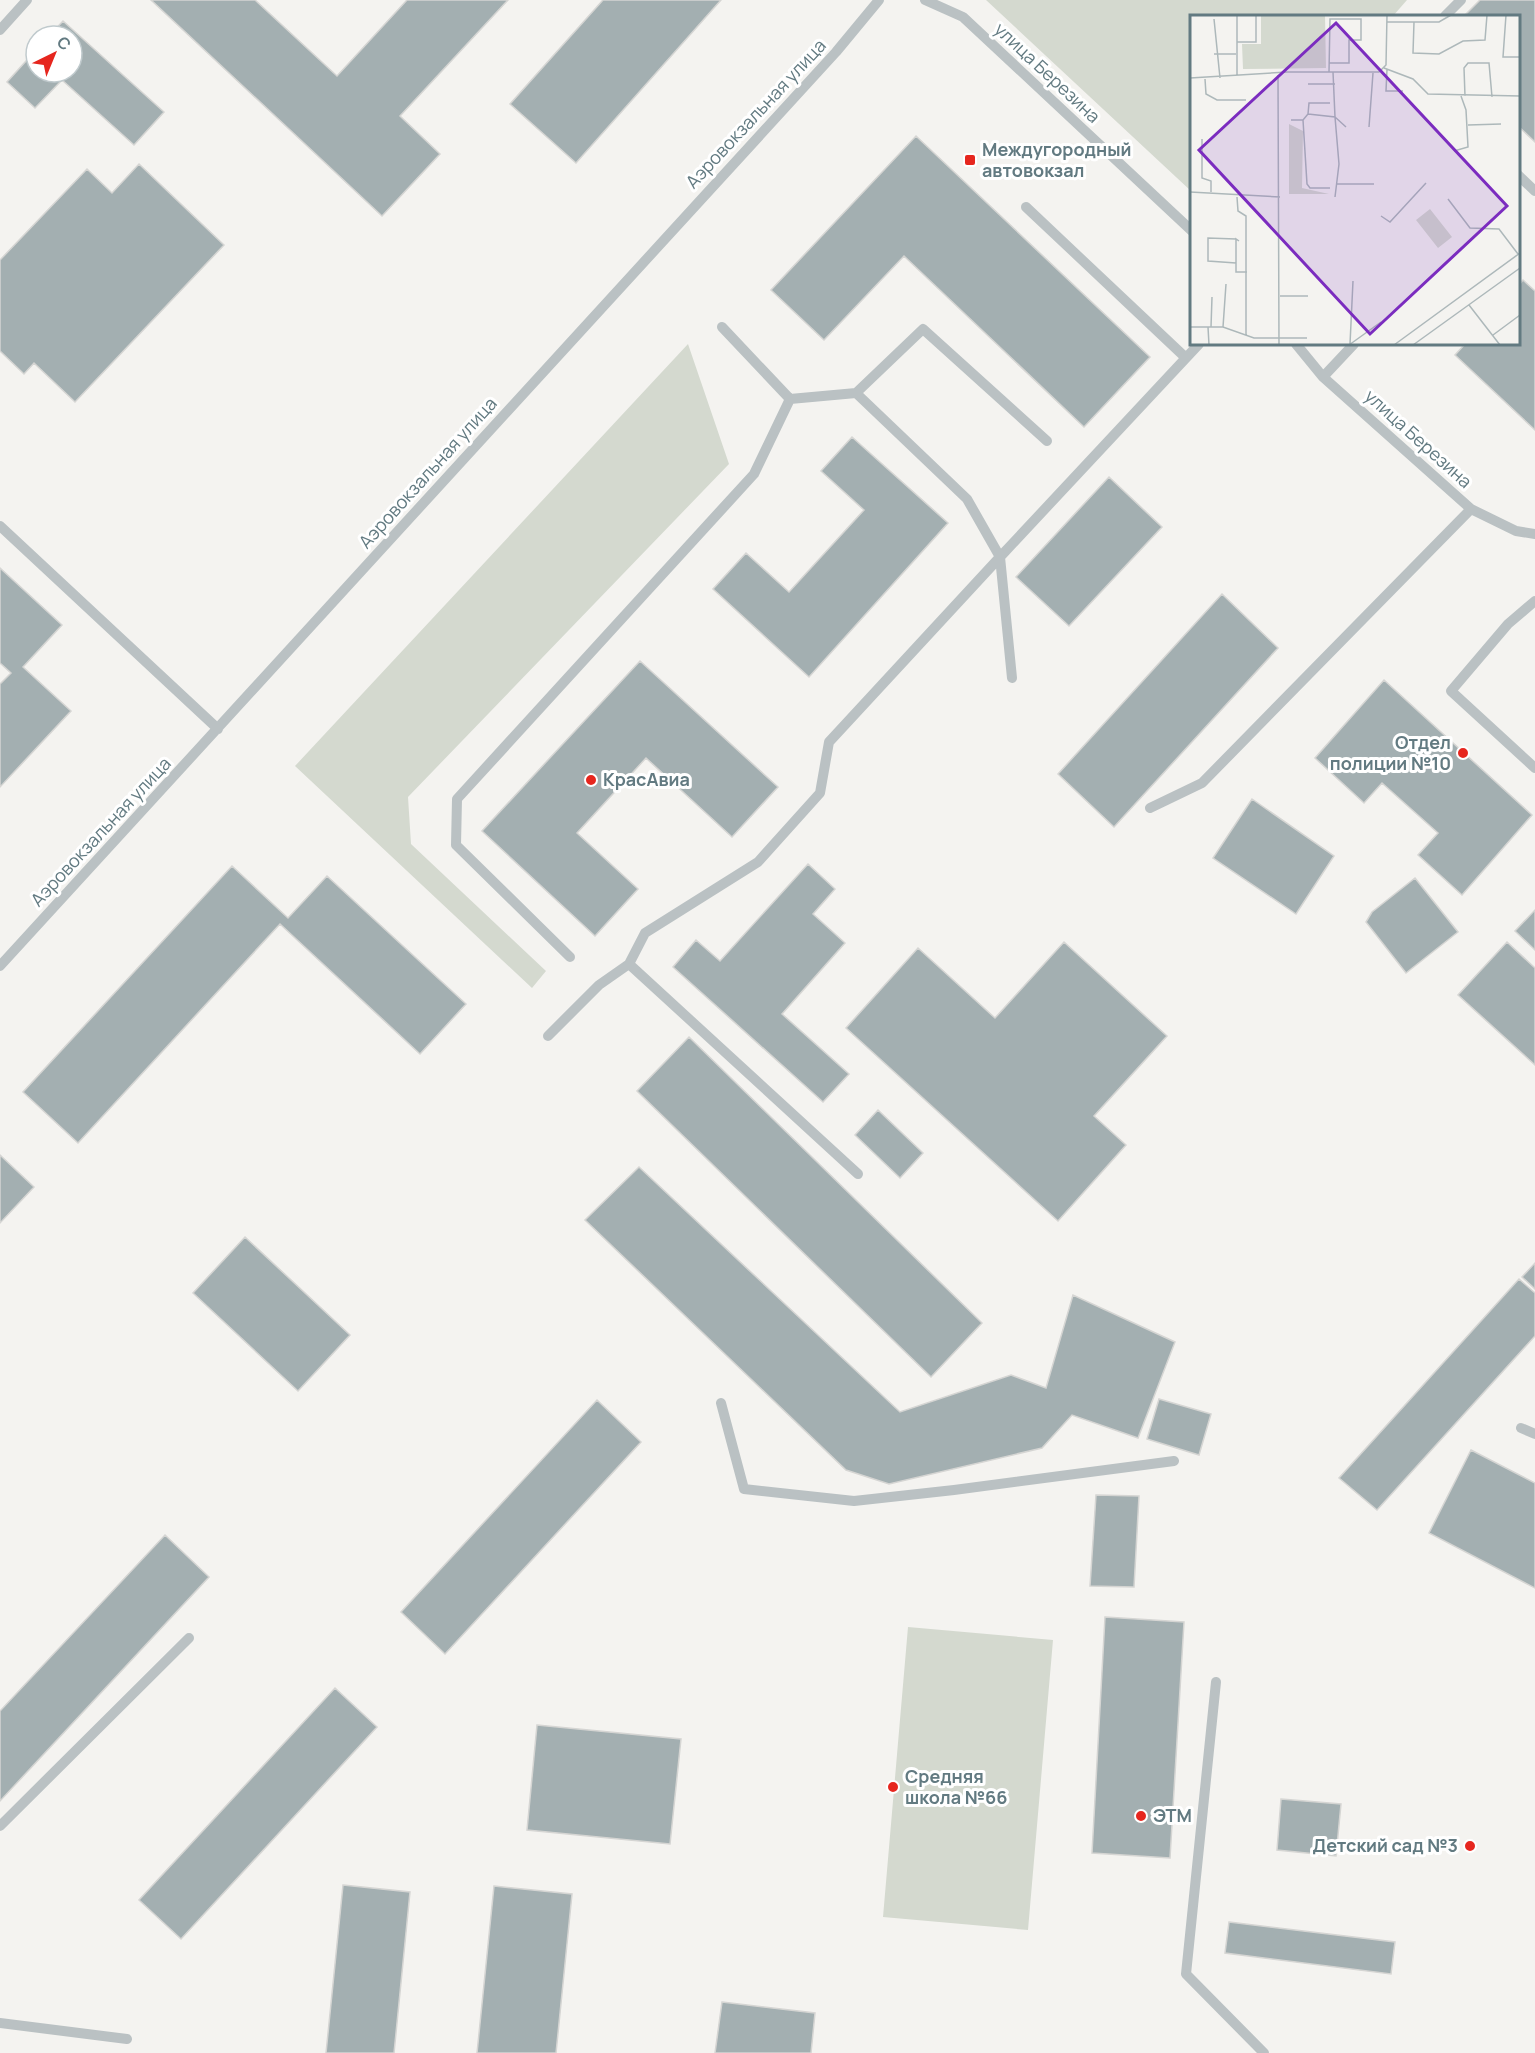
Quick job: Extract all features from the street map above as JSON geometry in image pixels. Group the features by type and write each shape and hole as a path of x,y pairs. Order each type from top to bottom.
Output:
{"street":[{"path":"0,30 27,0"},
{"name":"Аэровокзальная улица","path":"0,966 836,52 879,0"},
{"name":"улица Березина","path":"925,0 963,17 1190,230"},
{"path":"1446,15 1461,0"},
{"path":"1520,178 1535,191"},
{"path":"1026,207 1186,358"},
{"path":"722,327 790,399"},
{"path":"790,399 856,393 923,328 1047,441"},
{"path":"548,1036 599,985 629,964 645,933 759,862 820,793 829,742 1198,345"},
{"name":"улица Березина","path":"1297,345 1323,377 1471,509 1516,531 1535,534"},
{"path":"1323,377 1353,345"},
{"path":"856,393 967,499 1000,557 1012,678"},
{"path":"570,957 456,845 457,799 754,474 790,399"},
{"path":"1150,808 1202,783 1471,509"},
{"path":"0,526 218,729"},
{"path":"1535,601 1508,624 1451,691 1535,768"},
{"path":"629,964 858,1174"},
{"path":"722,1403 744,1489 854,1501 1174,1461"},
{"path":"1521,1428 1535,1434"},
{"path":"0,1826 189,1638"},
{"path":"1216,1682 1186,1974 1264,2053"},
{"path":"0,2023 127,2039"}],"shaded area":[{"path":"986,0 1407,0 1394,15 1190,15 1190,190"},
{"path":"688,344 729,464 408,797 411,844 546,971 532,988 295,766"},
{"path":"908,1627 1053,1640 1028,1930 883,1917"}],"building":[{"path":"151,0 255,0 337,76 407,0 508,0 400,116 440,154 382,216"},
{"path":"603,0 721,0 576,163 510,104"},
{"path":"1480,0 1535,0 1535,142 1520,128 1520,15 1465,15"},
{"path":"84,40 164,112 134,145 66,84 84,84"},
{"path":"24,63 24,84 58,84 35,108 7,82"},
{"path":"916,136 1150,357 1084,427 904,256 824,340 771,290"},
{"path":"139,164 224,245 75,402 34,363 24,374 0,351 0,260 87,169 112,193"},
{"path":"1523,280 1535,291 1535,430 1455,355 1464,345 1520,345 1520,284"},
{"path":"852,437 948,523 809,677 713,589 746,553 789,592 864,510 821,471"},
{"path":"1109,477 1162,527 1069,626 1016,577"},
{"path":"0,568 62,625 23,667 71,711 0,787 0,684 11,673 0,663"},
{"path":"1222,594 1278,648 1114,827 1058,774"},
{"path":"640,661 778,787 732,837 646,758 577,833 638,889 595,936 482,831"},
{"path":"1384,680 1532,815 1462,895 1418,855 1438,833 1382,783 1364,803 1315,758"},
{"path":"1252,799 1334,856 1296,914 1213,858"},
{"path":"808,864 835,889 813,914 845,943 782,1014 849,1074 823,1102 673,967 696,940 720,961"},
{"path":"232,866 288,918 327,876 466,1004 420,1054 280,924 78,1143 23,1092"},
{"path":"1415,878 1458,932 1406,973 1366,922 1372,912"},
{"path":"1535,910 1535,950 1515,931"},
{"path":"1064,942 1167,1036 1094,1116 1126,1145 1058,1221 846,1028 918,948 995,1018"},
{"path":"1507,942 1535,968 1535,1065 1458,995"},
{"path":"689,1037 982,1323 931,1377 637,1091"},
{"path":"878,1110 923,1153 900,1178 855,1135"},
{"path":"0,1155 34,1187 0,1223"},
{"path":"639,1167 900,1412 1011,1375 1046,1388 1073,1295 1175,1342 1138,1438 1072,1415 1042,1448 889,1484 846,1470 585,1220"},
{"path":"245,1237 350,1335 298,1391 193,1293"},
{"path":"1535,1263 1535,1289 1522,1277"},
{"path":"1519,1279 1535,1293 1535,1336 1377,1510 1339,1478"},
{"path":"1159,1399 1211,1414 1199,1455 1147,1439"},
{"path":"597,1400 641,1442 445,1654 401,1612"},
{"path":"1471,1450 1535,1483 1535,1588 1429,1533"},
{"path":"1096,1495 1139,1496 1134,1587 1090,1586"},
{"path":"165,1535 209,1577 0,1801 0,1711"},
{"path":"1105,1617 1184,1622 1170,1858 1092,1853"},
{"path":"335,1688 377,1727 181,1939 139,1900"},
{"path":"537,1725 681,1739 670,1844 527,1830"},
{"path":"1281,1799 1341,1804 1336,1856 1277,1850"},
{"path":"343,1885 410,1892 394,2053 326,2053"},
{"path":"494,1886 572,1894 556,2053 477,2053"},
{"path":"1229,1922 1395,1942 1391,1974 1225,1953"},
{"path":"722,2002 815,2013 811,2053 715,2053"}],"place":[{"name":"Междугородный автовокзал","path":"970,160"},
{"name":"Отдел полиции №10","path":"1463,753"},
{"name":"КрасАвиа","path":"591,780"},
{"name":"Средняя школа №66","path":"893,1787"},
{"name":"ЭТМ","path":"1141,1816"},
{"name":"Детский сад №3","path":"1470,1846"}]}
